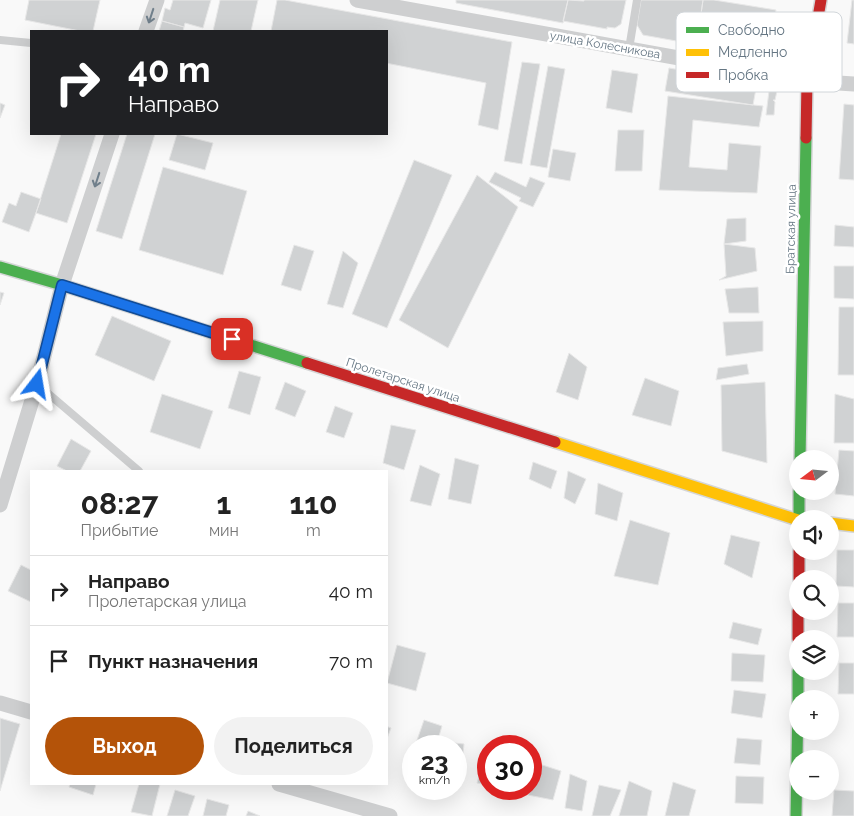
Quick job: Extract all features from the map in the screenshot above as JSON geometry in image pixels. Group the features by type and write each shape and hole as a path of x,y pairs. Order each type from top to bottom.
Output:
{"main road":[{"name":"Братская улица","path":"800,450 807,92"},
{"name":"Пролетарская улица","path":"0,267 62,285 789,516"},
{"path":"839,524 854,526"},
{"path":"796,816 797,740"}],"street":[{"path":"146,30 157,0"},
{"name":"улица Колесникова","path":"357,0 676,57"},
{"path":"0,505 37,384 62,285 112,135"},
{"path":"0,703 30,712"},
{"path":"282,785 390,816"}],"lane":[{"path":"629,49 637,0"},
{"path":"0,40 30,43"},
{"path":"37,384 138,470"}],"building":[{"path":"29,0 100,0 93,30 75,30 25,20"},
{"path":"173,0 211,0 203,28 185,23 184,27 162,21 165,8 170,10"},
{"path":"220,0 258,0 251,30 213,30"},
{"path":"277,0 285,0 512,42 498,130 478,125 486,83 388,63 388,30 271,30"},
{"path":"456,0 568,0 563,23 456,3"},
{"path":"568,0 626,0 621,24 615,28 607,27 607,29 563,21"},
{"path":"641,0 703,0 701,12 676,12 676,41 643,35 637,25"},
{"path":"703,0 776,10 776,12 701,12"},
{"path":"852,0 854,0 854,44 847,43"},
{"path":"162,21 184,27 183,30 159,30"},
{"path":"522,62 540,64 522,164 504,161"},
{"path":"548,66 565,69 547,168 530,165"},
{"path":"669,68 676,69 676,92 755,92 753,105 665,91"},
{"path":"612,70 638,74 632,113 606,108"},
{"path":"769,92 777,92 775,100 773,100 775,102 774,115 766,115"},
{"path":"668,96 763,106 759,127 693,120 689,167 727,170 729,143 761,146 757,193 659,190"},
{"path":"0,103 5,105 0,118"},
{"path":"844,104 854,105 854,180 839,179"},
{"path":"618,130 644,130 642,171 615,171"},
{"path":"61,135 96,135 67,223 36,213"},
{"path":"127,135 155,135 122,239 96,231"},
{"path":"177,135 213,143 205,170 169,160"},
{"path":"553,149 576,153 570,181 548,177"},
{"path":"414,160 452,175 387,328 352,314"},
{"path":"163,167 247,191 223,275 139,250"},
{"path":"495,172 526,187 530,177 545,183 533,207 519,201 521,198 489,182"},
{"path":"477,175 518,207 448,348 399,320"},
{"path":"21,192 41,199 29,232 2,222 9,203 16,206"},
{"path":"746,218 746,241 724,244 727,219"},
{"path":"835,225 854,227 854,247 834,246"},
{"path":"724,244 755,248 757,271 719,280 726,276"},
{"path":"294,245 314,251 301,291 281,285"},
{"path":"343,251 358,263 343,308 327,304"},
{"path":"834,266 854,266 854,299 834,298"},
{"path":"758,287 759,313 729,313 725,289"},
{"path":"0,292 4,293 0,305"},
{"path":"839,307 854,307 854,375 838,375"},
{"path":"112,316 171,341 154,381 95,355"},
{"path":"763,321 763,351 726,356 723,322"},
{"path":"569,353 587,367 578,400 556,392"},
{"path":"747,364 749,374 716,380 718,368"},
{"path":"239,371 261,377 250,415 228,408"},
{"path":"645,378 679,391 671,426 632,415"},
{"path":"285,382 306,391 295,417 275,409"},
{"path":"765,382 767,463 722,451 721,385"},
{"path":"162,394 213,411 200,449 150,432"},
{"path":"835,394 854,399 854,443 834,443"},
{"path":"335,406 353,413 344,438 326,432"},
{"path":"391,425 416,430 404,470 383,463"},
{"path":"71,439 91,451 81,470 65,470 57,466"},
{"path":"839,450 854,451 854,496 839,494"},
{"path":"455,458 479,465 471,504 448,499"},
{"path":"533,462 557,471 551,489 529,479"},
{"path":"420,465 440,474 431,506 410,501"},
{"path":"568,471 586,479 575,504 564,498"},
{"path":"598,483 623,493 617,521 595,514"},
{"path":"630,520 670,533 658,585 614,576"},
{"path":"731,535 760,542 752,578 724,564"},
{"path":"839,550 854,550 854,587 839,586 839,570 836,570"},
{"path":"21,565 30,570 30,602 8,591"},
{"path":"839,603 854,603 854,637 839,637 839,630 837,630"},
{"path":"733,622 762,629 758,645 729,638"},
{"path":"397,645 426,653 416,691 388,683"},
{"path":"732,653 765,655 763,682 731,681"},
{"path":"839,663 854,663 854,694 839,694"},
{"path":"734,690 766,694 762,718 731,713"},
{"path":"0,718 20,724 0,791"},
{"path":"424,720 442,726 439,735 419,735"},
{"path":"737,738 762,740 760,765 734,763"},
{"path":"542,765 561,771 553,800 542,798"},
{"path":"570,774 587,781 582,811 565,808"},
{"path":"736,776 764,777 763,804 735,803"},
{"path":"629,781 652,791 647,816 619,816"},
{"path":"673,782 696,790 689,816 665,816"},
{"path":"70,785 96,785 93,795 69,787"},
{"path":"139,785 160,785 152,816 131,812"},
{"path":"599,785 621,790 610,816 592,816"},
{"path":"175,790 195,796 188,816 167,816"},
{"path":"839,790 854,791 854,816 832,816 833,800 839,800"},
{"path":"207,799 229,805 226,816 203,816"},
{"path":"248,811 260,816 246,816"}],"traffic: fast":[{"path":"800,450 806,138"},
{"path":"0,267 307,363"},
{"path":"799,500 799,510"},
{"path":"798,680 798,690"},
{"path":"796,816 797,740"}],"traffic: slow":[{"path":"555,442 789,517"},
{"path":"839,524 854,526"}],"traffic: jam":[{"path":"819,12 821,0"},
{"path":"806,138 807,92"},
{"path":"307,363 555,442"},
{"path":"799,560 799,570"},
{"path":"798,620 798,630"}],"route":[{"path":"37,384 62,285 232,339"}]}
